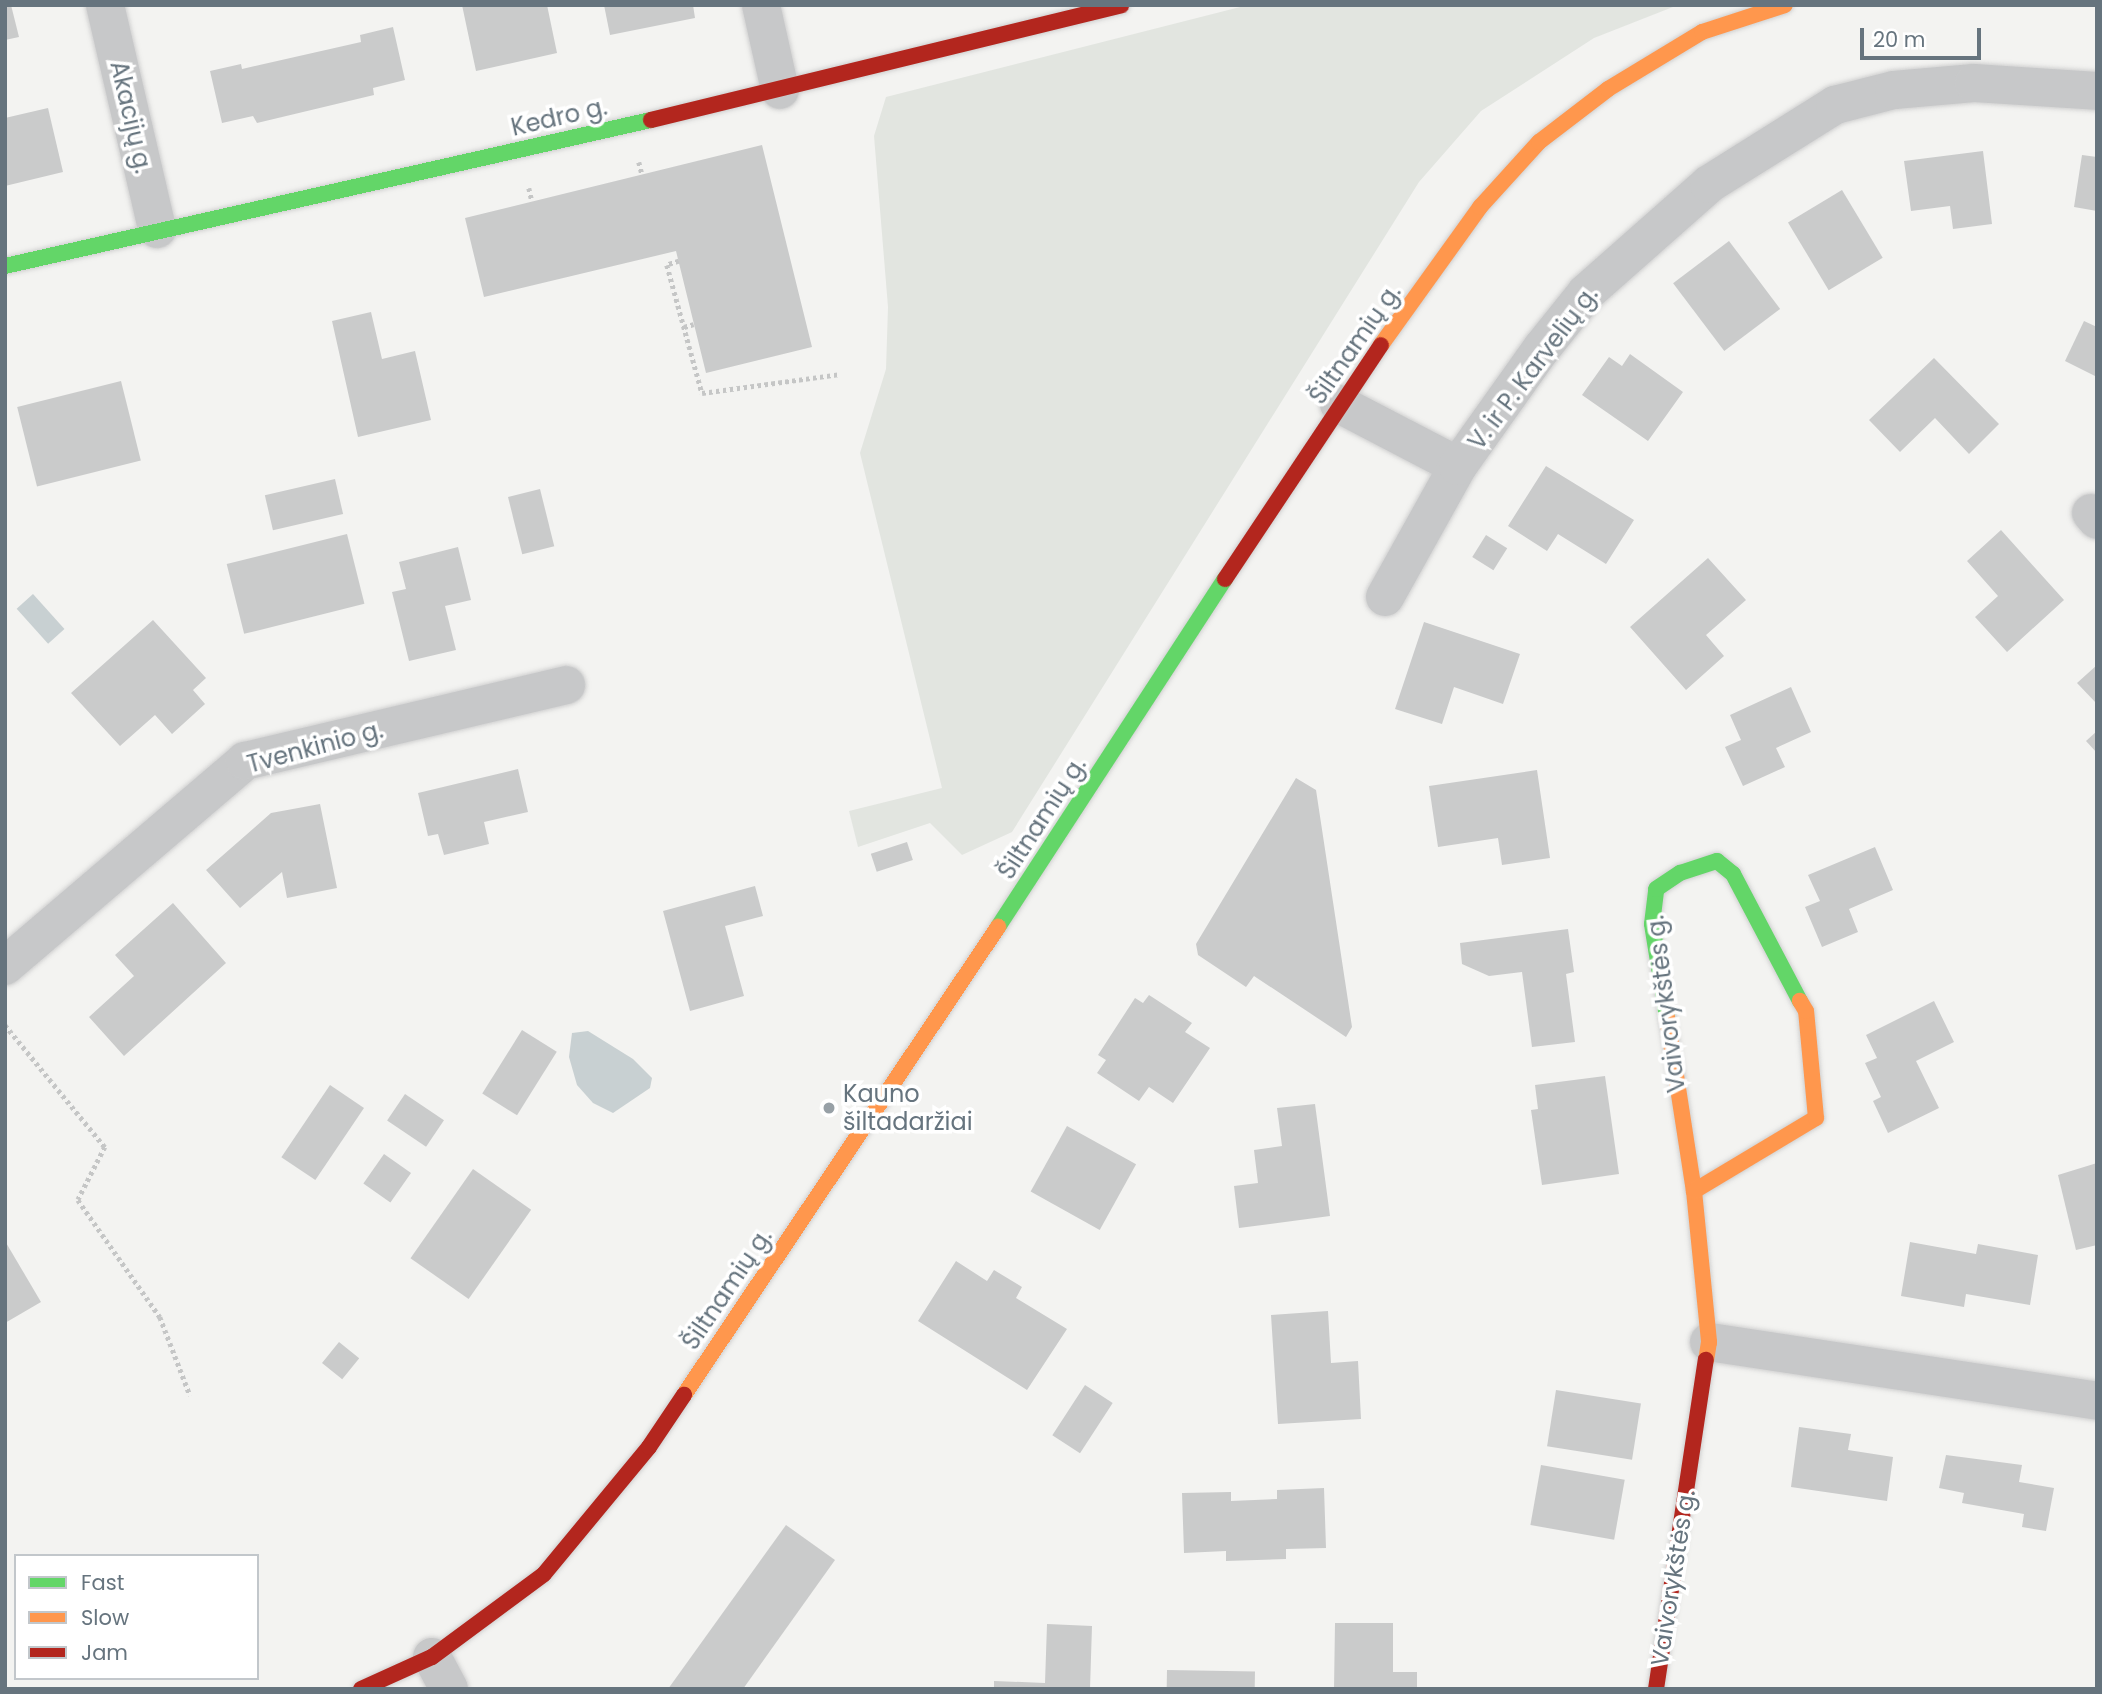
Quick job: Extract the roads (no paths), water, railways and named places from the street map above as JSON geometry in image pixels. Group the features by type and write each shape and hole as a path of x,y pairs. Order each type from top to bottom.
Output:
{"street":[{"name":"Akacijų g.","path":"105,5 157,229"},
{"path":"761,5 780,90"},
{"name":"Kedro g.","path":"5,267 157,229 780,90 1121,5"},
{"name":"Šiltnamių g.","path":"362,1689 440,1673 544,1574 649,1447 1029,880 1339,404 1480,207 1539,142 1608,89 1702,32 1785,5"},
{"name":"V. ir P. Karvelių g.","path":"1385,597 1458,466 1542,348 1606,273 1709,184 1835,105 1894,90 1974,83 2097,91"},
{"name":"V. ir P. Karvelių g.","path":"1339,404 1458,466"},
{"name":"Tvenkinio g.","path":"5,966 245,761 566,685"},
{"name":"Vaivorykštės g.","path":"1656,1689 1709,1342 1694,1191 1652,924 1656,889 1680,873 1717,861 1733,874 1806,1011 1816,1118 1694,1191"},
{"path":"1709,1342 2096,1402"}],"place":[{"name":"Kauno šiltadaržiai","path":"829,1108"}]}
